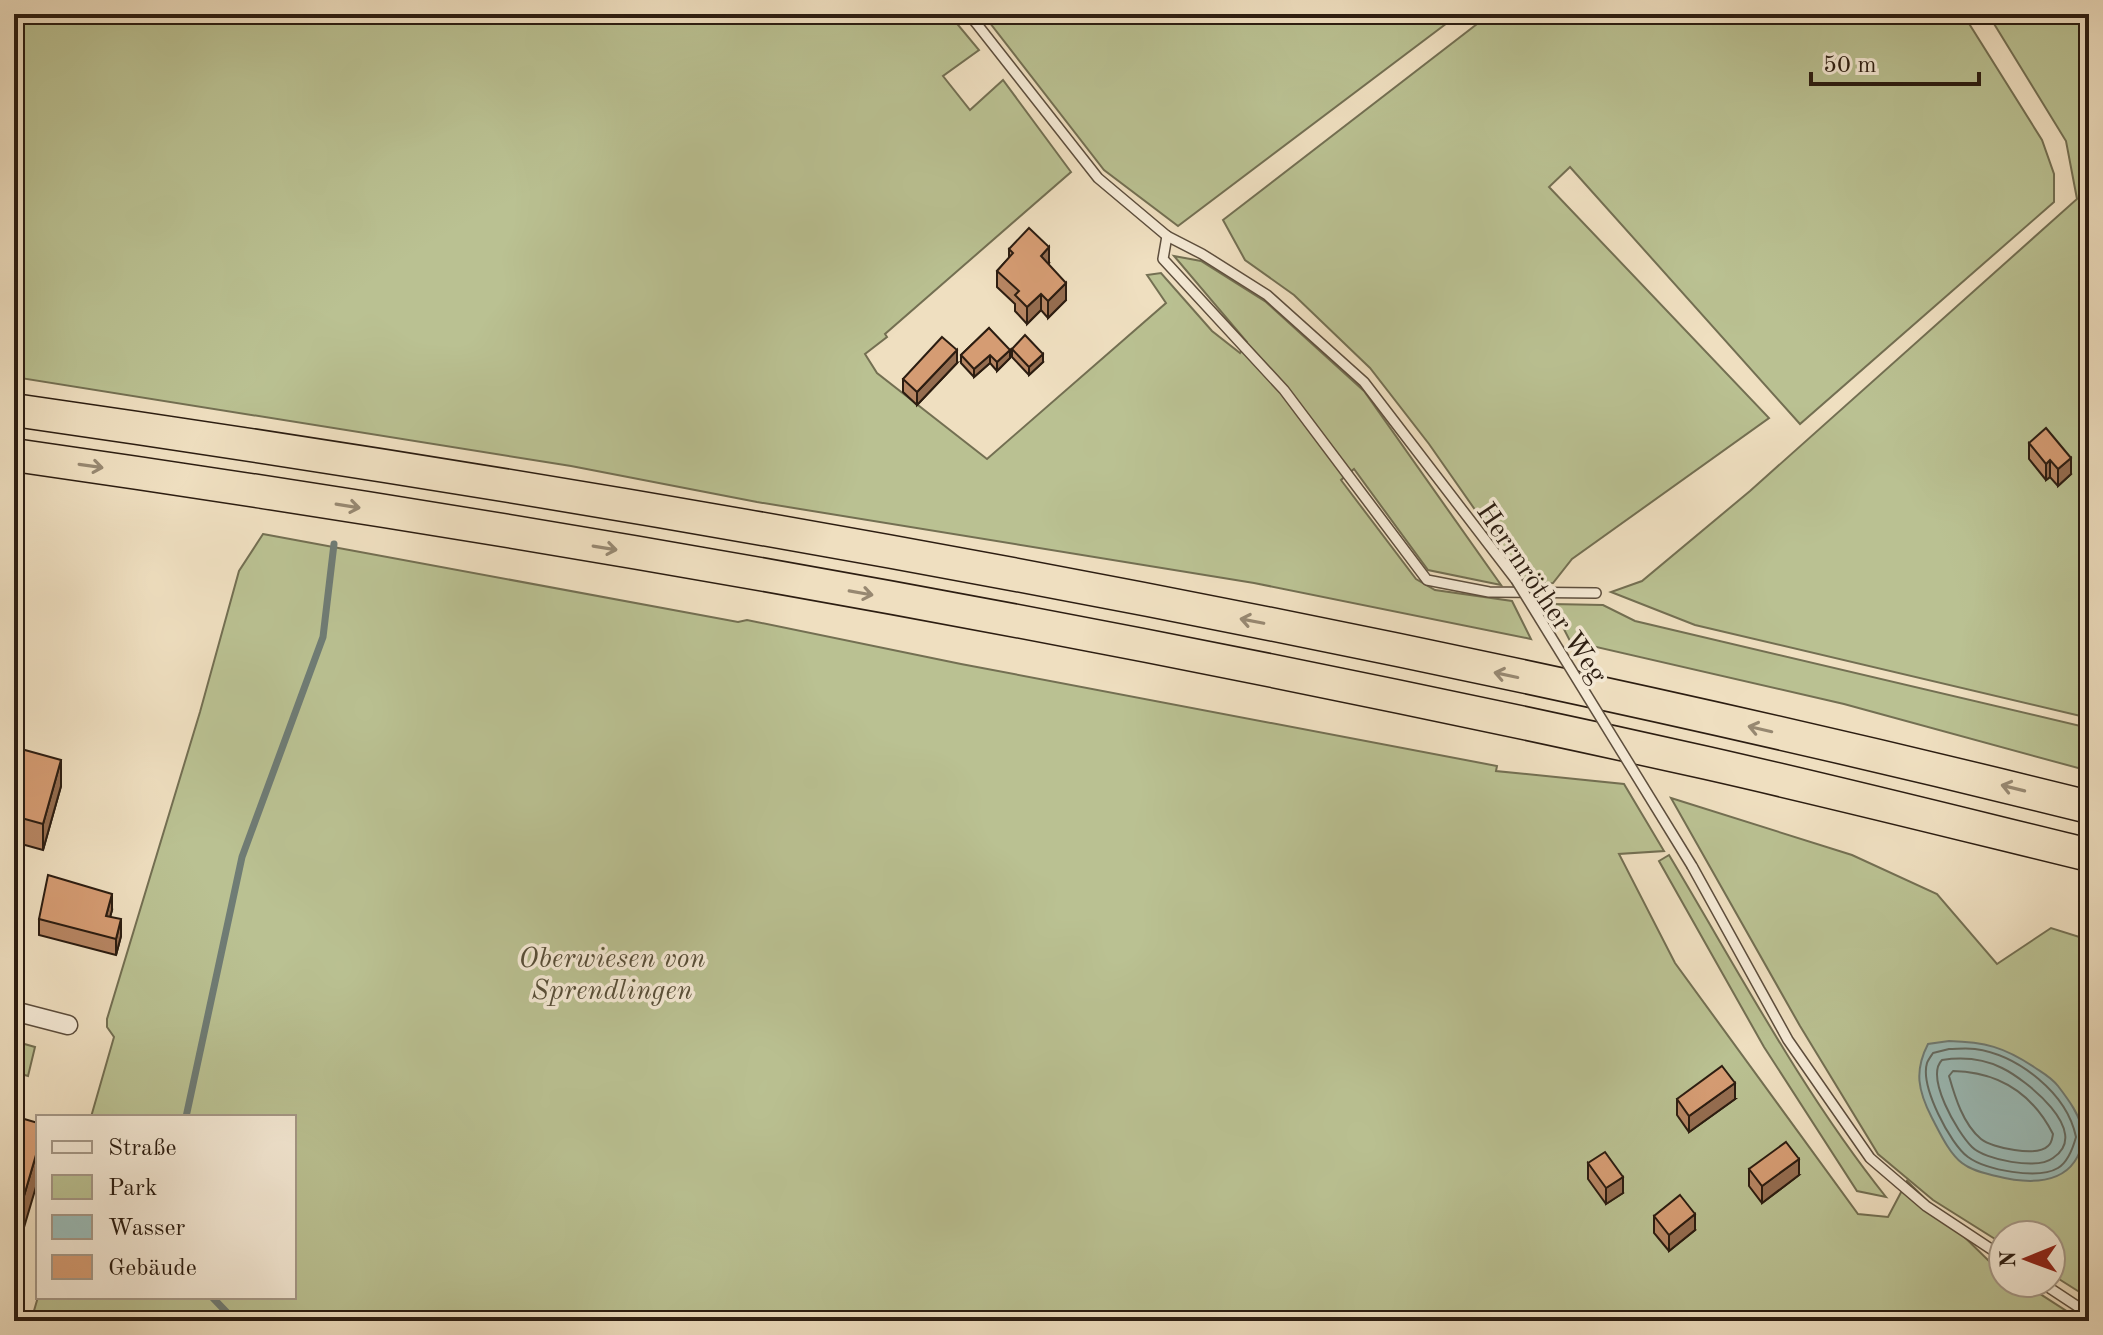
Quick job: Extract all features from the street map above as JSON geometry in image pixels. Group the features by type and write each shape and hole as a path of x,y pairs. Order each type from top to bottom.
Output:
{"highway":[{"path":"14,410 234,441 633,507 1251,621 1728,721 2089,807"},
{"path":"14,455 213,483 622,551 1229,662 1708,763 2089,855"}],"street":[{"path":"14,1011 68,1025"}],"lane":[{"name":"Herrnröther Weg","path":"969,14 1098,178 1167,236 1267,295 1364,382 1516,580 1692,866 1788,1040 1870,1158 1926,1206 1987,1246"},
{"path":"1167,236 1163,259 1284,390 1427,580 1489,592 1596,593"},
{"path":"2066,1299 2089,1314"}],"green space":[{"path":"14,14 949,14 979,50 943,76 970,110 1003,80 1071,172 865,354 877,373 987,459 1166,303 1147,275 1161,273 1212,331 1240,353 1247,342 1174,256 1201,261 1266,302 1364,391 1501,585 1428,570 1354,469 1341,480 1416,579 1435,590 1512,601 1531,639 1254,583 757,502 571,466 14,377"},
{"path":"983,14 1459,14 1178,226 1104,170"},
{"path":"1490,14 1963,14 2042,140 2054,174 2054,202 1800,424 1570,167 1549,187 1769,418 1572,559 1553,583 1527,584 1429,444 1370,368 1294,295 1245,260 1223,220"},
{"path":"1988,14 2089,14 2089,718 1695,625 1611,592 1642,581 1750,491 2077,199 2066,141"},
{"name":"Oberwiesen von Sprendlingen","path":"263,534 738,622 747,620 1497,766 1496,771 1624,784 1664,851 1619,854 1675,963 1858,1214 1888,1217 1907,1181 1987,1259 1987,1299 2048,1299 2082,1321 31,1321 37,1299 296,1299 296,1115 92,1115 114,1037 107,1027 107,1019 200,712 239,571"},
{"path":"1551,604 1603,605 1635,621 2089,728 2089,771 1844,704 1570,641"},
{"path":"1671,798 1852,855 1937,894 1997,964 2051,928 2089,940 2089,1298 2067,1284 2067,1219 1987,1219 1987,1234 1933,1200 1878,1154 1800,1026"},
{"path":"1669,855 1799,1073 1855,1157 1886,1197 1857,1191 1764,1047 1659,861"},
{"path":"14,1041 35,1047 28,1076 14,1072"}],"water":[{"path":"1949,1041 1984,1044 2003,1050 2047,1075 2055,1083 2074,1108 2083,1134 2080,1151 2066,1171 2045,1180 2008,1179 1966,1166 1957,1159 1932,1118 1924,1099 1919,1072 1928,1044"}],"building":[{"path":"1029,228 1049,247 1041,256 1066,283 1048,301 1041,294 1027,307 1015,295 1019,291 997,271 1013,253 1009,249"},
{"path":"989,328 1010,350 997,362 990,355 974,369 961,355"},
{"path":"1025,335 1043,354 1029,367 1012,349"},
{"path":"942,337 957,350 917,392 903,379"},
{"path":"2046,428 2071,458 2058,469 2050,460 2046,464 2029,443"},
{"path":"14,747 61,760 43,824 14,816"},
{"path":"48,875 112,894 106,916 121,919 116,939 39,919"},
{"path":"1722,1066 1735,1083 1689,1116 1677,1099"},
{"path":"14,1116 36,1122 36,1155 14,1230"},
{"path":"1786,1142 1799,1159 1762,1186 1749,1169"},
{"path":"1605,1152 1623,1177 1606,1188 1588,1163"},
{"path":"1680,1195 1695,1214 1669,1235 1654,1216"}],"waterway":[{"path":"186,1115 242,857 323,637 334,544"},
{"path":"214,1299 235,1321"}]}
